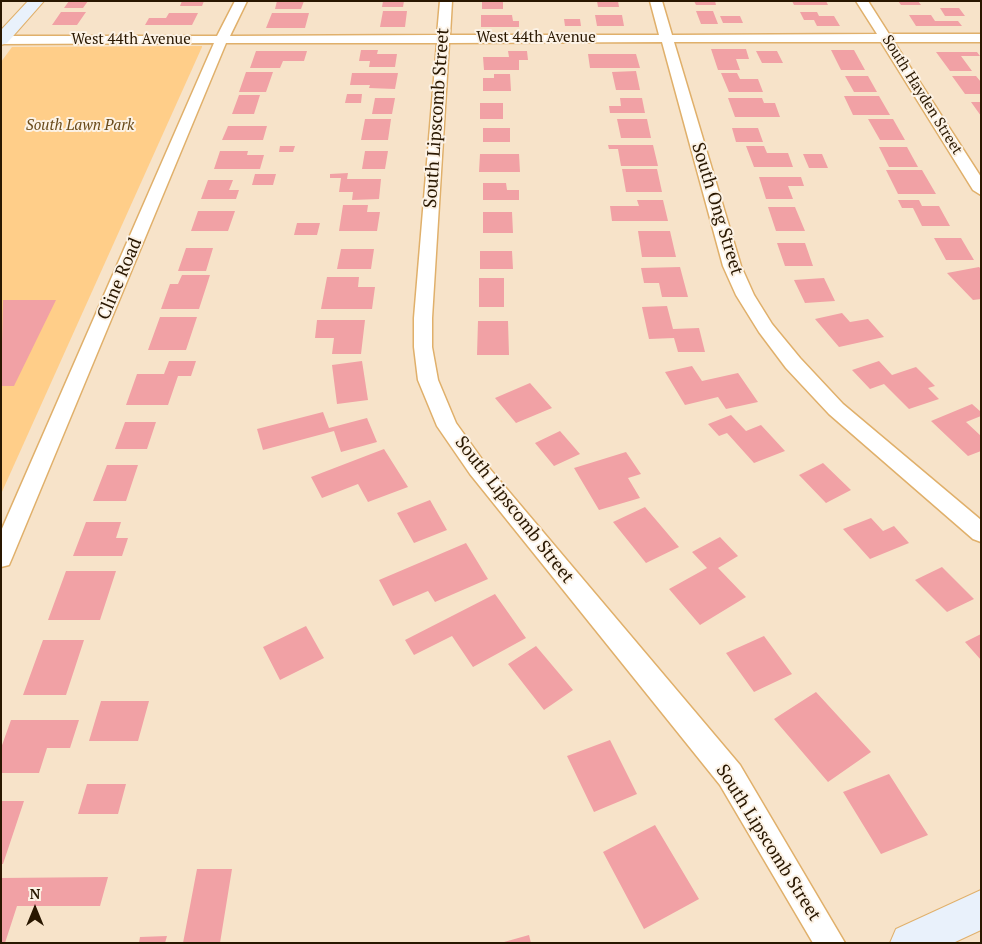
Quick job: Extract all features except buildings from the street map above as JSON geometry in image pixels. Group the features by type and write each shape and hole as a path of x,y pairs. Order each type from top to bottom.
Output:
{"main road":[{"path":"1,40 37,1"},
{"path":"910,943 981,909"}],"street":[{"name":"Cline Road","path":"1,558 222,39 241,1"},
{"name":"South Lipscomb Street","path":"446,1 423,318 423,348 428,380 447,426 477,468 730,776 830,943"},
{"name":"South Ong Street","path":"656,1 732,266 765,328 793,363 836,409 981,533"},
{"name":"South Hayden Street","path":"862,1 981,190"},
{"name":"West 44th Avenue","path":"1,40 981,38"}],"green space":[{"name":"South Lawn Park","path":"202,46 1,494 1,62 12,47"}]}
